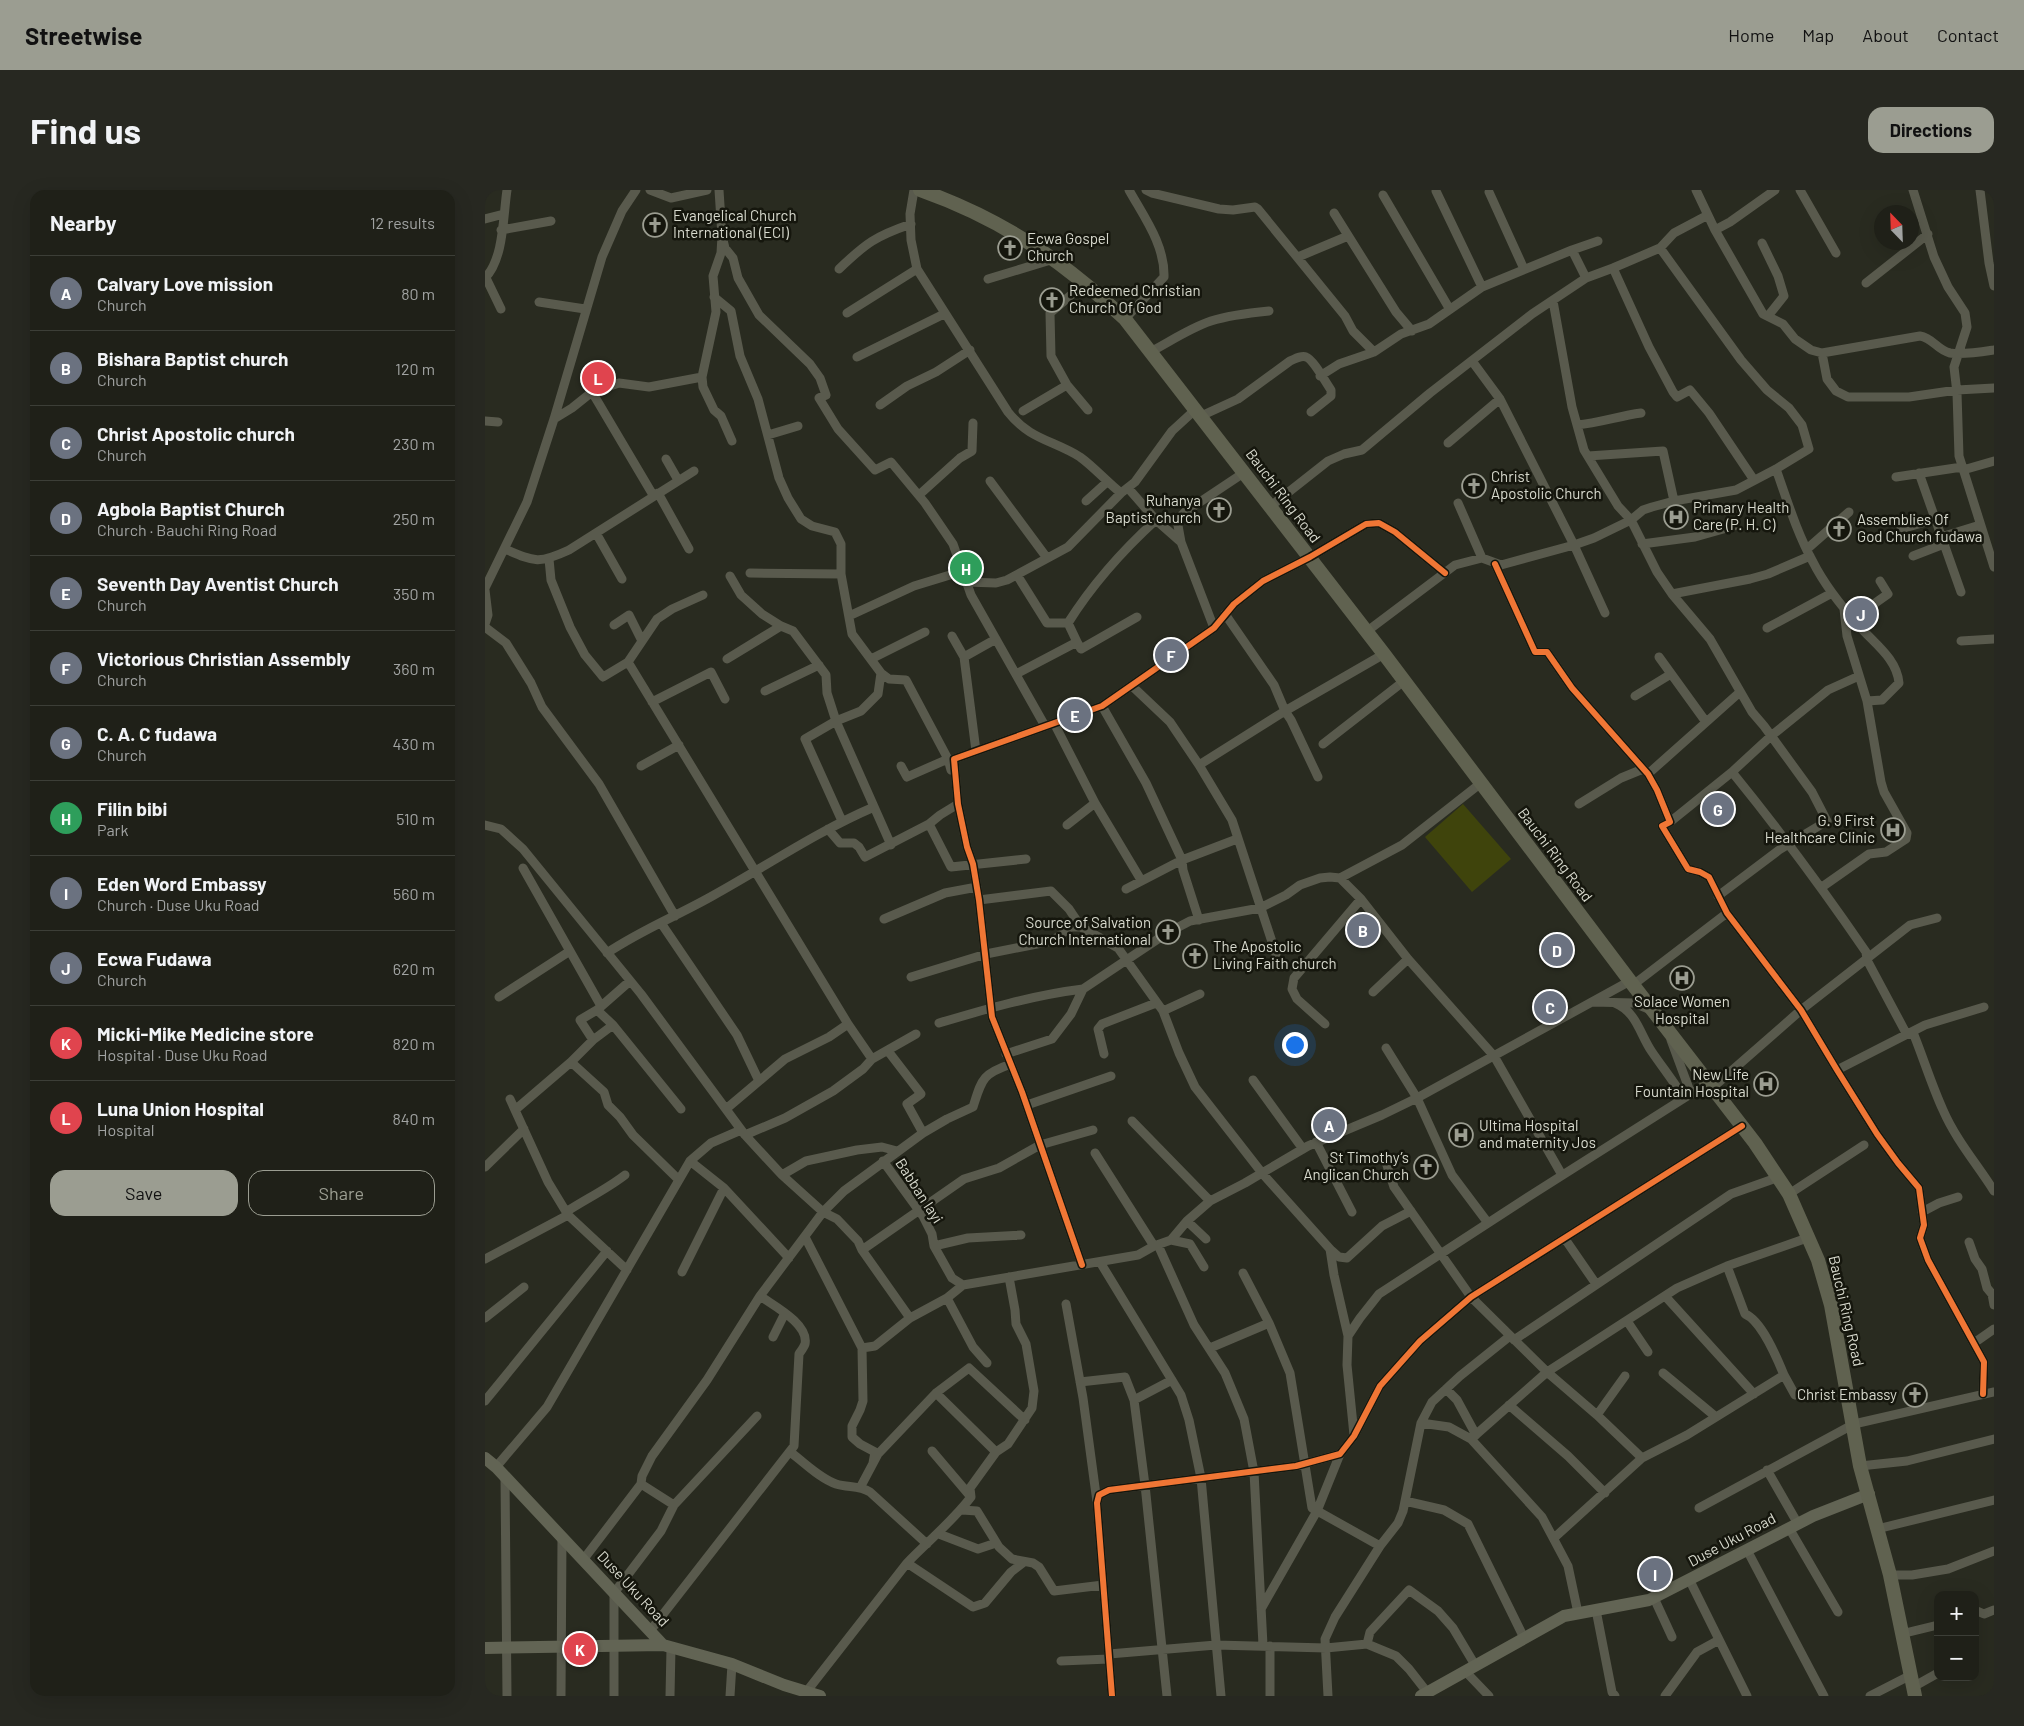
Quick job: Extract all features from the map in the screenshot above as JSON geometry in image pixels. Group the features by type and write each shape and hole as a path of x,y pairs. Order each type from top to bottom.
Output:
{"main road":[{"name":"Bauchi Ring Road","path":"920,190 979,214 1022,237 1055,259 1125,319 1384,654 1779,1177 1810,1237 1831,1305 1854,1424 1860,1466 1890,1575 1913,1686"}],"street":[{"path":"501,309 485,278 496,262 507,190"},
{"path":"636,190 622,212 602,257 585,309 554,419 527,502 485,589 488,615 485,626 506,643 531,683 541,708 599,784 675,916"},
{"path":"650,190 671,198 707,190"},
{"path":"719,190 722,236 721,253 713,276 716,312 702,377 703,387 714,410 721,416 732,441"},
{"path":"914,190 910,214 917,269 944,314 970,350 1018,425 1080,458 1107,482 1124,490 1181,542"},
{"path":"1125,319 1164,277 1162,255 1151,229 1129,190"},
{"path":"1146,190 1151,193 1219,209 1233,210 1255,207 1262,212 1345,316 1353,331 1374,352"},
{"path":"1696,190 1715,230 1763,314 1783,324 1795,339 1811,350 1822,353 1920,336 1929,338 1937,347 1950,353 1994,350"},
{"path":"1715,230 1730,222 1775,190"},
{"path":"1800,190 1836,253"},
{"path":"1913,190 1934,257 1948,287 1965,313 1967,327 1954,367 1957,390 1959,456 1979,525 1990,542 1994,568"},
{"path":"1980,190 1989,263 1994,286"},
{"path":"1436,191 1482,287"},
{"path":"1489,192 1524,269"},
{"path":"1383,195 1449,308"},
{"path":"1334,212 1396,312 1412,331"},
{"path":"485,219 503,214"},
{"path":"1271,506 1328,461 1344,454 1362,450 1532,314 1586,278 1660,248 1674,233 1708,215"},
{"path":"501,230 551,221"},
{"path":"839,269 862,246 882,234 911,224"},
{"path":"1866,283 1928,234"},
{"path":"722,236 725,248 733,258 738,278 759,316 809,364 820,378 826,395 819,398 838,429 875,470 891,462 919,495 953,544 971,595 1045,726"},
{"path":"1298,257 1348,236"},
{"path":"1320,376 1339,364 1374,352 1401,334 1429,324 1449,308 1482,287 1598,241"},
{"path":"1762,243 1778,276 1783,296 1768,316"},
{"path":"1366,632 1455,564 1482,558 1501,565 1575,545 1595,538 1631,520 1643,510 1674,501 1736,490 1809,449 1802,425 1789,408 1767,390 1741,360 1660,248"},
{"path":"1572,250 1586,278"},
{"path":"988,280 1055,259"},
{"path":"1613,268 1649,347 1673,392 1677,397 1689,390 1709,413 1754,480"},
{"path":"847,312 917,269"},
{"path":"1085,283 1050,313 1051,356 1067,385 1088,410"},
{"path":"715,297 731,311 740,356 758,399 779,478 788,498 801,519 812,526 835,532 841,544 841,574 852,634 881,673 889,679 906,680 948,759 956,789"},
{"path":"1553,301 1572,407 1584,450 1618,506 1631,520 1657,572 1672,594 1710,639 1752,712 1812,792 1827,821 1789,843 1718,896"},
{"path":"539,302 585,309"},
{"path":"1152,352 1181,335 1210,322 1237,315 1269,311"},
{"path":"857,357 944,314"},
{"path":"880,405 907,386 936,372 970,350"},
{"path":"1822,353 1827,380 1835,391 1847,397 1909,397 1957,390 1994,388"},
{"path":"967,582 995,583 1007,580 1068,547 1124,490 1135,482 1172,431 1199,413 1238,399 1290,361 1300,357 1306,357 1311,361 1331,390 1331,396 1311,412"},
{"path":"1472,361 1500,400 1575,545 1605,613"},
{"path":"554,419 592,392 619,384 649,387 702,377"},
{"path":"1023,411 1067,385"},
{"path":"592,392 689,549"},
{"path":"1448,443 1500,400"},
{"path":"1577,425 1641,413"},
{"path":"485,421 498,422"},
{"path":"919,495 960,458 973,452 973,423"},
{"path":"768,435 798,426"},
{"path":"1588,456 1663,451 1674,501"},
{"path":"666,459 678,480"},
{"path":"1896,477 1962,468 1994,461"},
{"path":"1776,469 1808,552 1832,593 1843,609 1885,652 1898,675 1899,683 1882,700 1867,701"},
{"path":"505,549 531,561 549,560 569,550 693,471"},
{"path":"1214,628 1181,542 1177,520 1185,512 1245,472"},
{"path":"1919,473 1961,592"},
{"path":"990,482 1047,558"},
{"path":"1086,501 1107,482"},
{"path":"1458,503 1482,558"},
{"path":"1672,594 1767,574 1808,552 1849,512"},
{"path":"1068,623 1082,601 1137,537 1156,520"},
{"path":"1901,529 1936,520"},
{"path":"1082,1265 1027,1105 992,1017 979,900 973,864 967,847 958,804 955,759 1102,706 1214,628 1234,604 1263,582 1366,524 1379,523 1395,532 1445,573"},
{"path":"1913,556 1942,540 1979,525"},
{"path":"1642,544 1695,537 1734,526"},
{"path":"596,533 622,580"},
{"path":"549,560 551,580 570,627 585,655 603,677 628,662 657,619 672,609 703,595"},
{"path":"1495,564 1535,652 1547,652 1572,688 1646,772 1657,790 1670,822"},
{"path":"849,616 914,586 963,571"},
{"path":"750,573 841,574"},
{"path":"1017,575 1047,623 1068,623"},
{"path":"730,576 741,596 763,614 793,632 826,675 827,694 836,721 891,845"},
{"path":"1853,618 1888,594 1879,581"},
{"path":"1767,628 1832,593"},
{"path":"1822,888 1869,854 1879,854 1905,840 1907,833 1884,792 1881,782 1867,701 1847,636 1843,609"},
{"path":"1225,614 1274,685 1318,777"},
{"path":"614,625 629,615 642,641"},
{"path":"1068,623 1081,649 1137,617"},
{"path":"727,659 781,626"},
{"path":"871,659 925,632"},
{"path":"952,636 963,657 976,751"},
{"path":"963,657 996,639"},
{"path":"1961,642 1994,639"},
{"path":"1015,674 1077,642"},
{"path":"1199,765 1285,711 1384,654"},
{"path":"1659,657 1706,722"},
{"path":"628,662 848,1024 872,1059"},
{"path":"765,691 819,665"},
{"path":"653,702 711,672 725,699"},
{"path":"842,821 805,739 836,721 861,710 878,694 881,673"},
{"path":"1635,696 1671,674"},
{"path":"1859,676 1828,690 1670,822 1662,826 1688,869 1709,877 1727,913 1801,1010 1877,1134 1919,1188 1924,1225 1920,1238 1928,1260 1984,1362 1983,1394"},
{"path":"1323,744 1404,681"},
{"path":"1132,686 1170,722 1199,765 1232,820 1276,954"},
{"path":"1579,804 1621,778 1646,772 1740,692"},
{"path":"1102,706 1146,783 1182,860 1183,870 1199,920"},
{"path":"1054,723 1095,803 1141,880"},
{"path":"641,766 679,745"},
{"path":"901,766 907,777 948,759"},
{"path":"1731,772 1789,843 1866,952 1867,960 1906,1033 1914,1035 1943,1112 1970,1158 1994,1191"},
{"path":"1340,878 1402,845 1481,783"},
{"path":"1067,825 1095,803"},
{"path":"828,829 842,844 850,843 856,845 864,857 891,845 929,824 958,804"},
{"path":"607,953 627,939 661,924 756,872 842,821 874,807"},
{"path":"929,824 951,868 1026,858"},
{"path":"485,825 501,829 523,849 630,980 743,1133 782,1175 823,1212 837,1219 858,1241 862,1250 911,1318"},
{"path":"1126,889 1182,860 1237,839"},
{"path":"523,868 570,951 599,1008 681,1109"},
{"path":"939,1023 990,1007 1064,991 1083,989 1126,959 1190,921 1260,908 1286,895 1300,885 1330,876 1340,878 1361,899 1408,959 1494,1056 1562,1175"},
{"path":"884,919 945,894 977,887"},
{"path":"979,900 1051,891 1069,909 1081,927 1118,948 1163,1011 1179,1053 1195,1087 1262,1173 1330,1250 1339,1257 1347,1258 1382,1226 1411,1211"},
{"path":"1325,1024 1297,999 1292,989 1294,978 1361,899"},
{"path":"1171,1240 1187,1221 1210,1201 1316,1142 1382,1115 1417,1098 1631,983 1727,913"},
{"path":"1348,1336 1379,1294 1562,1175 1688,1096 1710,1085 1801,1010 1910,925 1937,918"},
{"path":"661,924 737,1035 759,1081"},
{"path":"911,977 986,954 1052,941 1071,927 1081,927"},
{"path":"499,998 570,951"},
{"path":"1373,992 1408,959"},
{"path":"593,1040 580,1020 599,1008 630,980"},
{"path":"1007,1054 1052,1039 1071,1014 1083,989"},
{"path":"1163,1011 1200,994"},
{"path":"1593,1002 1634,1003 1652,1010"},
{"path":"1105,1054 1098,1029 1103,1024 1157,1003"},
{"path":"1615,1003 1631,1014 1641,1028 1651,1051 1688,1096"},
{"path":"1837,1070 1925,1024 1984,1007"},
{"path":"726,1110 785,1059 829,1037 848,1024"},
{"path":"515,1110 571,1062 593,1040 613,1025"},
{"path":"1668,1031 1688,1096"},
{"path":"507,1696 508,1648 501,1472 547,1407 690,1161 711,1142 785,1118 833,1091 872,1059 916,1034"},
{"path":"1386,1048 1417,1098 1452,1175 1489,1223"},
{"path":"888,1050 921,1094 907,1104 923,1133"},
{"path":"571,1062 604,1092 608,1106 620,1117 633,1135 679,1180"},
{"path":"583,1560 641,1484 642,1476 652,1456 707,1380 760,1296 823,1212 845,1191 897,1151 947,1119 973,1107 981,1082 992,1071 1011,1064"},
{"path":"1027,1105 1111,1076"},
{"path":"1253,1080 1303,1149"},
{"path":"510,1099 547,1182 567,1213 627,1270"},
{"path":"1132,1121 1210,1201"},
{"path":"1261,1609 1317,1511 1340,1454 1354,1436 1380,1386 1420,1341 1471,1297 1742,1126"},
{"path":"485,1166 523,1129"},
{"path":"862,1250 964,1180 999,1168 1040,1145 1093,1130"},
{"path":"1316,1142 1352,1212"},
{"path":"1789,1194 1865,1145"},
{"path":"782,1175 806,1161 857,1150 883,1147 897,1151"},
{"path":"1095,1153 1156,1245 1195,1325 1225,1373 1244,1419 1255,1472 1261,1609 1270,1696"},
{"path":"1385,1159 1395,1187 1471,1297 1547,1372 1597,1415 1642,1458"},
{"path":"690,1161 725,1188 789,1258"},
{"name":"Babban layi","path":"883,1161 923,1216 932,1234 934,1246 952,1278 963,1285"},
{"path":"485,1259 567,1213 625,1175"},
{"path":"1328,1696 1325,1639 1335,1617 1380,1546 1398,1523 1405,1501 1421,1423 1432,1402 1512,1338 1731,1194 1779,1177"},
{"path":"682,1272 725,1188"},
{"path":"1922,1212 1939,1203 1957,1198"},
{"path":"1187,1221 1206,1239"},
{"path":"934,1246 968,1238 1021,1235"},
{"path":"805,1237 862,1348 863,1400 852,1426 851,1437 875,1452 873,1462"},
{"path":"1474,1437 1547,1372 1677,1288 1727,1266 1810,1237"},
{"path":"1565,1239 1596,1284"},
{"path":"862,1348 875,1346 911,1318 947,1298 963,1285 1139,1255 1156,1245 1171,1240 1190,1244 1205,1267"},
{"path":"1969,1242 1975,1259 1982,1269 1987,1288 1993,1294 1994,1305"},
{"path":"1330,1250 1348,1336 1347,1365 1354,1436"},
{"path":"485,1401 607,1251"},
{"path":"1100,1262 1181,1395 1189,1420 1201,1478 1221,1696"},
{"path":"1727,1266 1745,1314 1751,1317 1760,1327 1795,1395"},
{"path":"1243,1273 1269,1322 1290,1373 1312,1508 1380,1546"},
{"path":"807,1691 907,1563 962,1510 971,1497 970,1488 996,1452 1007,1444 1032,1408 1034,1391 1026,1344 1015,1324 1015,1310 1009,1277"},
{"path":"485,1318 524,1287"},
{"path":"650,1632 794,1446 799,1354 805,1343 803,1329 785,1313 760,1296"},
{"path":"1665,1296 1754,1394"},
{"path":"947,1298 973,1347 987,1363"},
{"path":"1066,1304 1080,1382 1097,1502 1112,1696"},
{"path":"773,1337 785,1313"},
{"path":"1627,1321 1648,1352"},
{"path":"1210,1348 1269,1322"},
{"path":"1974,1343 1994,1329"},
{"path":"861,1486 878,1454 936,1393 969,1368 1025,1420"},
{"path":"1663,1373 1716,1417"},
{"path":"1554,1538 1642,1458 1716,1417 1784,1375"},
{"path":"1597,1415 1625,1376"},
{"path":"1080,1382 1125,1377 1134,1400 1145,1485 1167,1696"},
{"path":"1134,1400 1172,1380"},
{"path":"1446,1389 1457,1400 1474,1437 1542,1517 1568,1566 1578,1613"},
{"path":"1699,1508 1854,1424 1994,1392"},
{"path":"936,1393 996,1452"},
{"path":"1509,1405 1568,1456 1605,1493"},
{"path":"614,1696 614,1593 661,1531 674,1505 757,1416"},
{"path":"1421,1423 1449,1427 1474,1437"},
{"path":"1860,1466 1907,1460 1994,1439"},
{"path":"932,1451 971,1497"},
{"path":"790,1452 835,1483 851,1487 861,1486 870,1492 927,1544"},
{"path":"1097,1502 1099,1495 1109,1490 1255,1472 1306,1464 1340,1454"},
{"name":"Duse Uku Road","path":"485,1458 501,1472 650,1632 667,1647 732,1664 783,1691 807,1691 820,1696"},
{"path":"1767,1470 1793,1526 1838,1612"},
{"path":"641,1484 674,1505"},
{"name":"Duse Uku Road","path":"1424,1694 1564,1616 1654,1598 1813,1516 1869,1494"},
{"path":"1877,1529 1994,1500"},
{"path":"1405,1501 1444,1510 1468,1524 1524,1638"},
{"path":"962,1510 977,1511 996,1543 1012,1560 1033,1563 1039,1567 1054,1591 1103,1585"},
{"path":"939,1534 978,1550 996,1543"},
{"path":"561,1696 562,1537"},
{"path":"1747,1550 1824,1696"},
{"path":"1890,1575 1913,1575 1948,1569 1994,1552"},
{"path":"907,1563 973,1607 985,1602 1005,1578 1024,1562"},
{"path":"1689,1581 1747,1696"},
{"path":"1367,1644 1370,1632 1409,1590 1438,1611 1453,1628 1470,1668 1489,1696"},
{"path":"1654,1598 1672,1637"},
{"path":"1596,1610 1612,1692 1615,1696"},
{"path":"1979,1612 1984,1614 1994,1610"},
{"path":"1901,1634 1934,1626"},
{"path":"1665,1696 1697,1652 1719,1640"},
{"path":"1061,1661 1216,1645 1326,1648 1367,1644 1395,1656 1409,1670 1424,1694"},
{"path":"485,1648 667,1647 670,1696"},
{"path":"730,1696 732,1664"},
{"path":"1870,1696 1913,1686 1934,1675"}],"green space":[{"path":"1463,804 1511,859 1472,892 1425,837"}],"cycle path":[{"path":"1082,1265 1022,1092 992,1017 979,900 973,864 967,847 958,804 954,759 1102,706 1214,628 1234,604 1263,581 1310,557 1366,524 1379,523 1395,532 1445,573"},
{"path":"1495,564 1535,652 1547,652 1572,688 1648,774 1657,790 1670,822 1662,826 1688,869 1709,877 1727,913 1801,1010 1877,1134 1919,1188 1924,1225 1920,1238 1928,1260 1984,1362 1983,1394"},
{"path":"1112,1696 1097,1503 1099,1495 1109,1490 1296,1466 1340,1454 1354,1436 1380,1386 1420,1341 1471,1297 1742,1126"}],"place":[{"name":"Evangelical Church International (ECI)","path":"655,225"},
{"name":"Ecwa Gospel Church","path":"1010,248"},
{"name":"Redeemed Christian Church Of God","path":"1052,300"},
{"name":"Luna Union Hospital","path":"598,378"},
{"name":"Christ Apostolic Church","path":"1474,486"},
{"name":"Ruhanya Baptist church","path":"1219,510"},
{"name":"Primary Health Care (P. H. C)","path":"1676,517"},
{"name":"Assemblies Of God Church fudawa","path":"1839,529"},
{"name":"Filin bibi","path":"966,568"},
{"name":"Ecwa Fudawa","path":"1861,614"},
{"name":"Victorious Christian Assembly","path":"1171,655"},
{"name":"Seventh Day Aventist Church","path":"1075,715"},
{"name":"C. A. C fudawa","path":"1718,809"},
{"name":"G. 9 First Healthcare Clinic","path":"1893,830"},
{"name":"Bishara Baptist church","path":"1363,930"},
{"name":"Source of Salvation Church International","path":"1168,932"},
{"name":"Agbola Baptist Church","path":"1557,950"},
{"name":"The Apostolic Living Faith church","path":"1195,956"},
{"name":"Solace Women Hospital","path":"1682,978"},
{"name":"Christ Apostolic church","path":"1550,1007"},
{"name":"New Life Fountain Hospital","path":"1766,1084"},
{"name":"Calvary Love mission","path":"1329,1125"},
{"name":"Ultima Hospital and maternity Jos","path":"1461,1135"},
{"name":"St Timothy’s Anglican Church","path":"1426,1167"},
{"name":"Christ Embassy","path":"1915,1395"},
{"name":"Eden Word Embassy","path":"1655,1574"},
{"name":"Micki-Mike Medicine store","path":"580,1649"}]}
